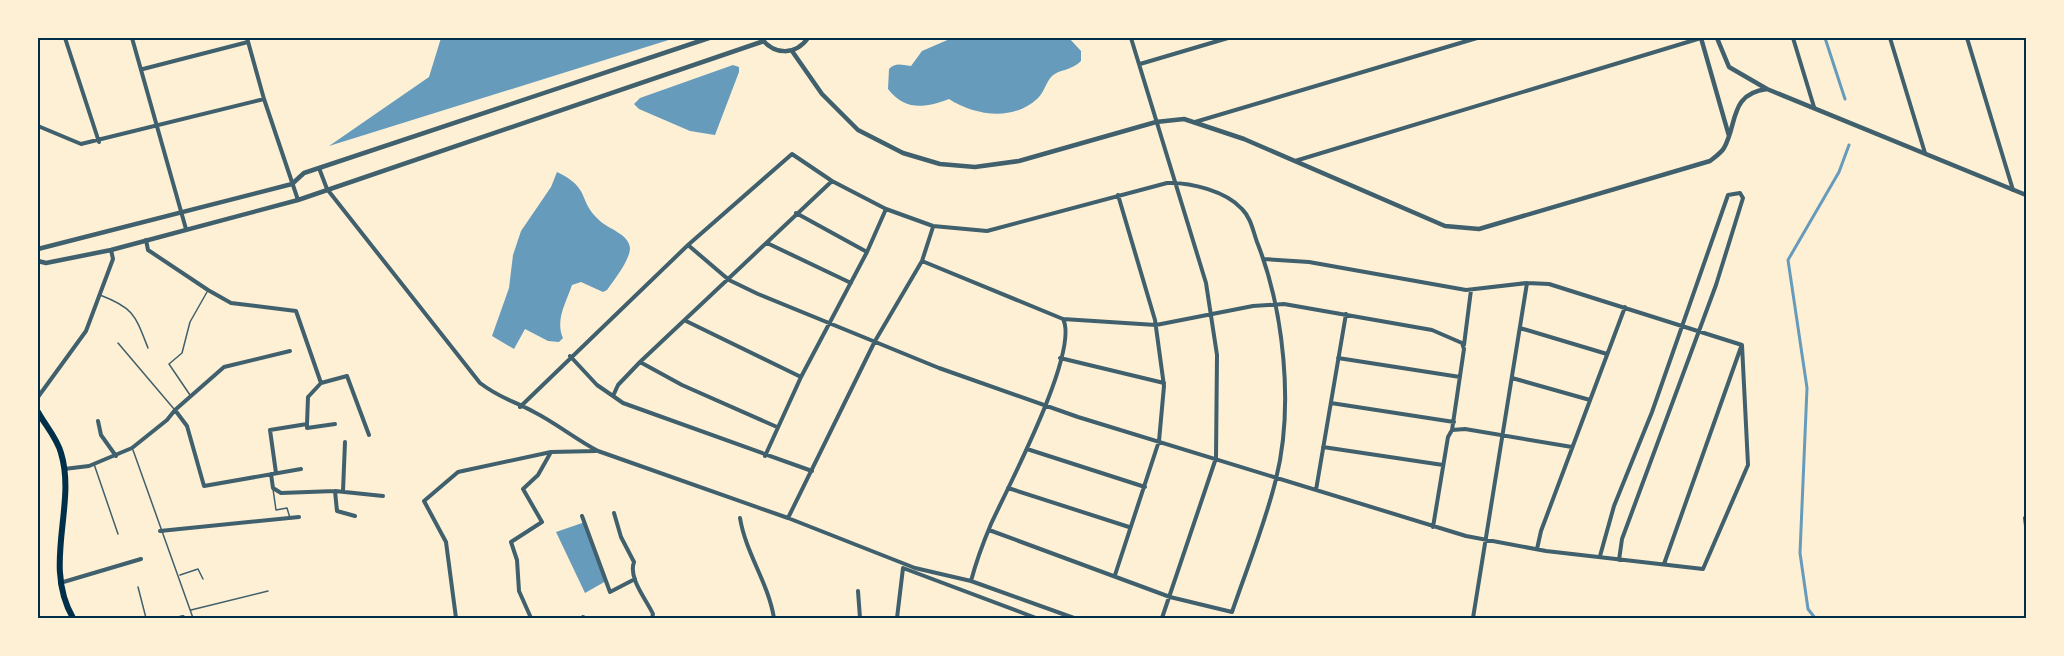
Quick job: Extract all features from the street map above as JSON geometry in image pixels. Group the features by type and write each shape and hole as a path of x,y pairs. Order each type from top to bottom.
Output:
{"main road":[{"path":"38,412 61,452 64,469 60,583 73,618"}],"street":[{"path":"65,38 99,142"},
{"path":"132,38 143,69 186,230"},
{"path":"38,249 292,184 304,172 709,38"},
{"path":"38,261 46,263 111,249 298,200 762,39 775,50 792,51 808,38"},
{"path":"1131,38 1206,283 1213,315 1219,402 1216,458 1162,618"},
{"path":"1140,64 1228,38"},
{"path":"1195,122 1477,38"},
{"path":"1295,161 1702,38 1730,136"},
{"path":"1717,38 1729,68 1767,89 2026,195"},
{"path":"1793,38 1814,107"},
{"path":"1890,38 1925,153"},
{"path":"1967,38 2013,190"},
{"path":"143,69 248,40 264,99 298,200"},
{"path":"792,51 822,94 858,130 903,153 940,164 975,167 1019,161 1156,122 1184,119 1216,128 1445,226 1479,229 1710,161 1723,151 1730,136 1738,105 1757,91 1767,89"},
{"path":"38,126 81,144 99,142 264,99"},
{"path":"520,407 688,244 792,154 832,182 886,209 933,226 992,231 1153,184 1174,182 1206,189 1241,207 1250,222 1264,259 1275,304 1281,341 1285,396 1276,478 1232,612 1170,597 989,530"},
{"path":"319,168 327,189 480,383 500,399 533,412 598,451 788,518 915,568 971,581 1074,618"},
{"path":"613,396 618,385 640,362 686,321 796,213 832,182"},
{"path":"1600,556 1614,506 1683,325 1728,195 1740,193 1743,198 1734,228 1699,331 1622,539 1618,560"},
{"path":"1115,575 1159,441 1164,383 1156,325 1118,195"},
{"path":"765,456 801,377 867,252 886,209"},
{"path":"796,213 867,252"},
{"path":"788,518 875,341 922,261 933,226"},
{"path":"146,240 148,250 208,291 231,303 296,311 321,383"},
{"path":"767,243 851,283"},
{"path":"688,244 729,279 829,325 875,341 939,368 1046,405 1316,491 1486,542 1704,569 1748,465 1742,345"},
{"path":"38,397 86,331 113,259 111,249"},
{"path":"1264,259 1309,262 1403,277 1433,286 1472,290 1527,283 1567,289 1742,345"},
{"path":"922,261 1063,319 1156,325 1253,306 1275,304 1302,306 1432,330 1455,338 1462,343 1464,349"},
{"path":"1473,618 1527,283"},
{"path":"1433,527 1448,437 1454,422 1472,290"},
{"path":"1537,549 1540,531 1624,307"},
{"path":"1316,491 1346,314"},
{"path":"971,581 989,530 1046,405 1067,333 1063,319"},
{"path":"686,321 801,377"},
{"path":"1520,328 1607,354"},
{"path":"1664,564 1742,345"},
{"path":"64,469 94,464 132,448 167,420 175,410 224,367 290,351"},
{"path":"570,356 597,385 623,403 812,471"},
{"path":"1060,358 1164,383"},
{"path":"1338,358 1460,377"},
{"path":"640,362 681,385 777,427"},
{"path":"335,424 307,428 308,397 321,383 347,376 369,435"},
{"path":"1512,378 1590,400"},
{"path":"1331,403 1454,422"},
{"path":"175,410 187,426 204,486 301,469"},
{"path":"98,421 101,435 116,456"},
{"path":"307,424 270,430 273,488 281,493 343,491 383,496"},
{"path":"1452,430 1465,429 1572,447"},
{"path":"343,491 345,441"},
{"path":"1323,447 1443,465"},
{"path":"1027,449 1145,487"},
{"path":"456,618 446,542 424,501 458,472 551,452 598,451"},
{"path":"531,618 519,591 517,560 511,542 542,522 523,489 538,475 551,452"},
{"path":"1008,488 1129,527"},
{"path":"335,491 337,511 356,516"},
{"path":"614,513 621,537 634,562 632,568 635,579 653,614 652,618"},
{"path":"582,516 610,592 635,579"},
{"path":"160,531 299,517"},
{"path":"740,518 744,540 764,581 774,618"},
{"path":"2025,518 2026,526"},
{"path":"60,583 141,559"},
{"path":"897,618 903,568 1036,618"},
{"path":"858,591 860,618"}],"lane":[{"path":"191,396 169,364 183,353 190,322 208,291"},
{"path":"99,295 122,304 134,312 148,348"},
{"path":"118,343 175,410"},
{"path":"132,448 193,618"},
{"path":"94,464 118,534"},
{"path":"273,488 276,510 287,508 290,519"},
{"path":"179,575 198,569 203,579"},
{"path":"138,588 146,618"},
{"path":"190,610 268,591"}],"water":[{"path":"441,38 675,38 329,146 429,77"},
{"path":"952,38 1069,38 1081,51 1081,61 1052,76 1039,97 1027,106 1005,113 981,112 949,99 916,106 901,101 888,89 889,69 894,65 911,66 922,51"},
{"path":"733,65 739,67 739,72 715,135 690,131 639,109 634,104 640,98"},
{"path":"557,172 580,189 592,213 599,220 626,239 629,243 629,253 621,270 607,290 603,292 581,282 572,285 561,318 563,338 559,342 548,341 525,329 514,349 492,336 509,288 513,255 521,231 551,187"},
{"path":"585,522 606,581 585,593 556,532"}],"waterway":[{"path":"1825,38 1845,99"},
{"path":"1815,618 1808,609 1800,553 1807,388 1788,260 1839,172 1849,145"}]}
